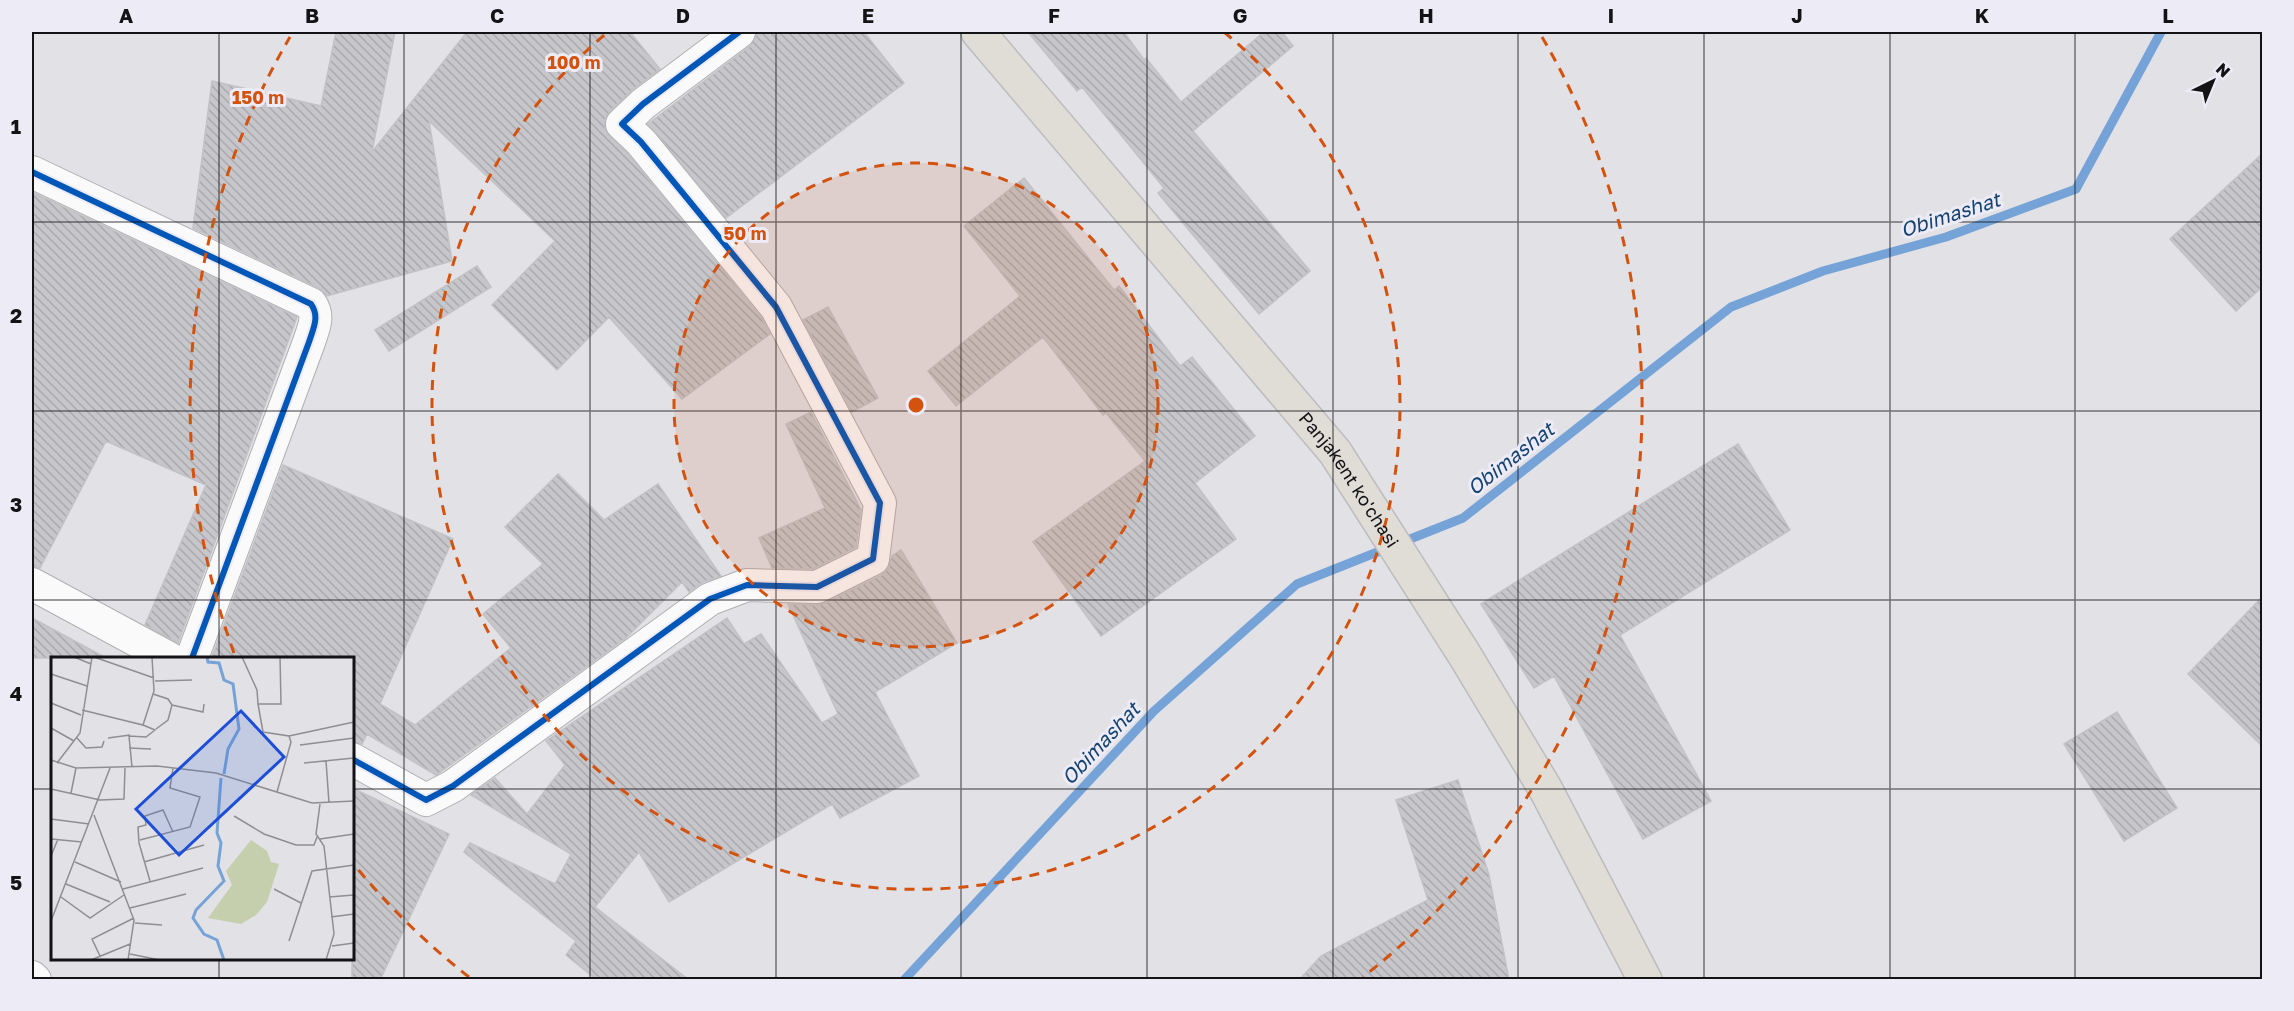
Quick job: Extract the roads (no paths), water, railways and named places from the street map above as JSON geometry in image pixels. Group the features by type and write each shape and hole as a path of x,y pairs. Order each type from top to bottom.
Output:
{"main road":[{"name":"Panjakent ko'chasi","path":"978,32 1335,452 1464,654 1546,790 1645,980"}],"street":[{"path":"354,760 426,800 453,786 710,599 747,585 817,587 873,559 880,503 776,307 641,142 622,124 643,104 739,32"},
{"path":"32,172 311,304 315,310 316,316 309,342 192,657"},
{"path":"32,584 167,657"}],"waterway":[{"name":"Obimashat","path":"904,980 1154,711 1297,584 1463,518 1731,307 1823,271 1946,237 2076,189 2161,32"}]}
